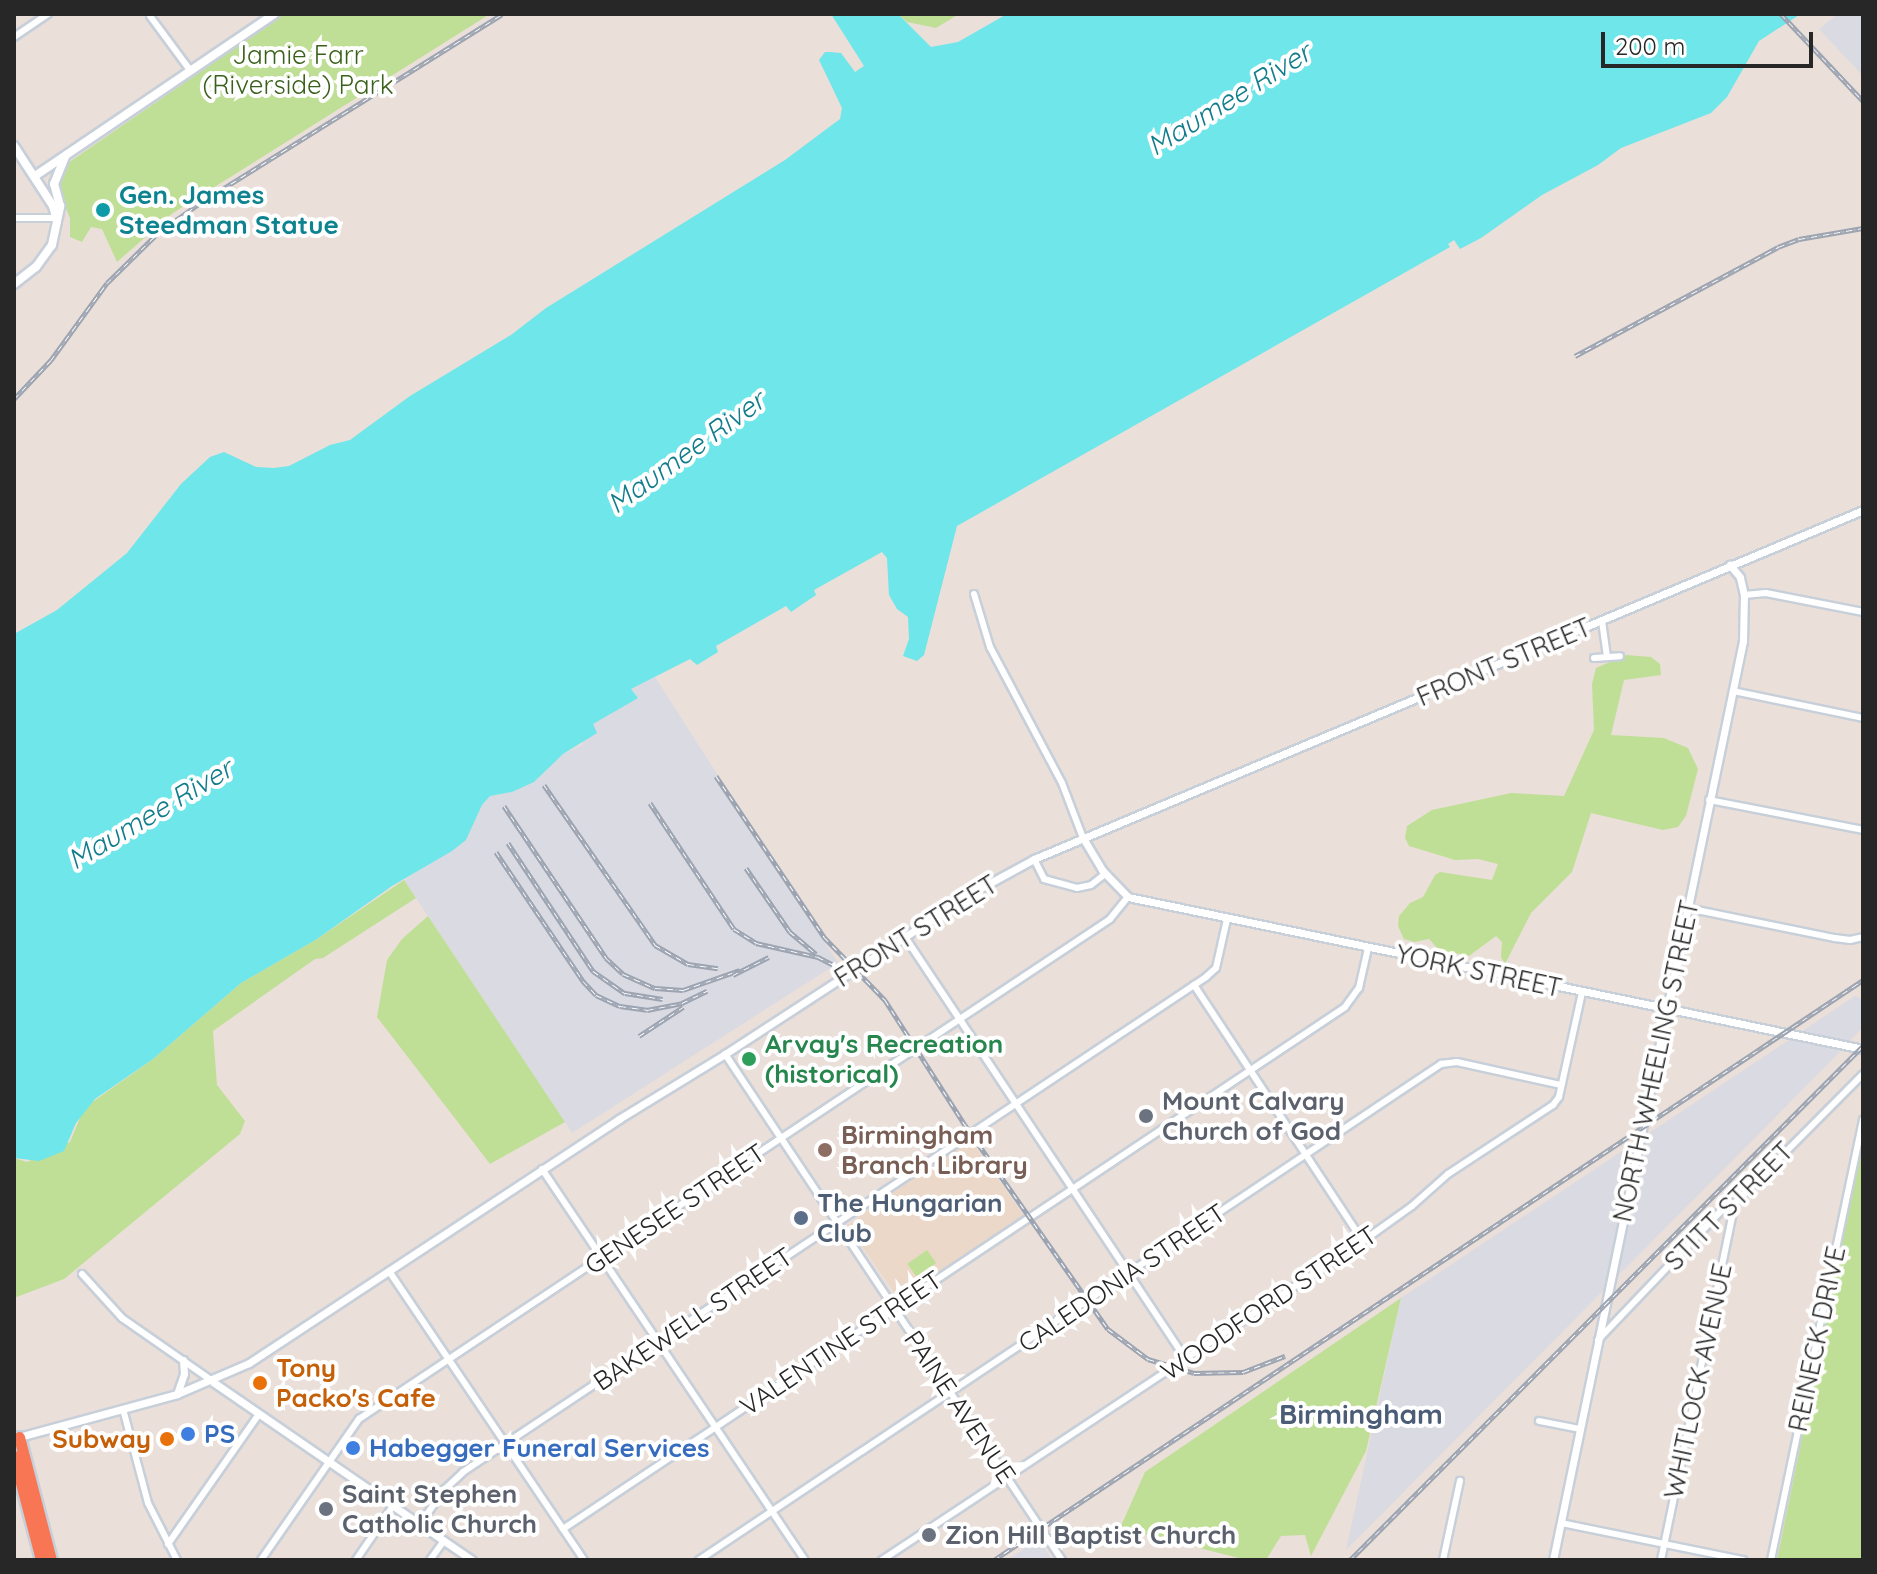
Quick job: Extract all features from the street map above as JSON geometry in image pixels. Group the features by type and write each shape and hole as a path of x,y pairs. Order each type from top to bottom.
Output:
{"highway":[{"path":"19,1437 51,1560"},
{"path":"14,1456 41,1560"}],"main road":[{"path":"35,176 274,14"},
{"path":"14,146 35,176 56,218"},
{"path":"14,284 36,267 52,245 60,206 55,191 56,176 68,153"}],"street":[{"path":"14,37 48,14"},
{"path":"150,16 190,70"},
{"path":"14,218 56,218"},
{"name":"FRONT STREET","path":"19,1437 177,1394 213,1382 249,1363 542,1169 977,890 1034,859 1863,510"},
{"name":"NORTH WHEELING STREET","path":"1553,1560 1745,628 1740,577 1730,565"},
{"path":"1744,595 1766,593 1863,612"},
{"path":"974,594 990,647 1062,783 1083,838 1105,874 1128,897"},
{"path":"1602,621 1607,657"},
{"path":"1594,658 1620,656"},
{"path":"1733,691 1863,718"},
{"path":"1709,800 1863,830"},
{"path":"1034,859 1044,879 1063,885 1084,888 1105,874"},
{"name":"YORK STREET","path":"1128,897 1863,1049"},
{"name":"GENESEE STREET","path":"261,1560 359,1419 1110,919 1128,897"},
{"path":"1687,908 1835,938 1850,940 1863,937"},
{"name":"BAKEWELL STREET","path":"420,1524 452,1480 1194,985 1216,968 1227,919"},
{"path":"905,937 1185,1358"},
{"name":"VALENTINE STREET","path":"563,1529 1352,1000 1359,988 1368,948"},
{"path":"1194,985 1363,1241"},
{"name":"WOODFORD STREET","path":"882,1560 1363,1241 1412,1206 1448,1174 1553,1105 1561,1085 1582,992"},
{"name":"PAINE AVENUE","path":"725,1054 1062,1560"},
{"name":"CALEDONIA STREET","path":"699,1560 1450,1062 1561,1085"},
{"name":"STITT STREET","path":"1598,1340 1720,1212 1735,1203 1863,1074"},
{"name":"REINECK DRIVE","path":"1771,1560 1863,1119"},
{"path":"542,1169 805,1560"},
{"name":"WHITLOCK AVENUE","path":"1661,1560 1735,1203"},
{"path":"389,1271 584,1560"},
{"path":"82,1274 122,1318 472,1560"},
{"path":"177,1394 184,1374 183,1360"},
{"path":"123,1409 148,1503 177,1560"},
{"path":"168,1544 259,1414"},
{"path":"1539,1421 1580,1429"},
{"path":"1443,1560 1460,1481"},
{"path":"356,1560 393,1506"},
{"path":"1561,1523 1743,1560"},
{"path":"430,1560 444,1541"}],"shaded area":[{"path":"1838,14 1863,14 1863,76 1819,29"},
{"path":"655,677 838,963 572,1133 404,880 466,840 482,805 490,796 512,792 534,782 563,754 582,745 593,724 637,697 631,689"},
{"path":"1855,996 1863,999 1863,1027 1346,1550 1401,1298"},
{"path":"970,1139 1023,1215 900,1301 847,1225"},
{"path":"1039,1539 1052,1560 1007,1560"}],"green space":[{"name":"Jamie Farr (Riverside) Park","path":"284,14 490,14 173,213 117,262 102,229 91,227 82,242 70,237 70,218 58,190 59,179 68,163"},
{"path":"898,14 959,14 936,28 907,22"},
{"path":"1626,655 1651,657 1660,664 1661,675 1624,680 1611,735 1664,738 1688,748 1698,769 1686,816 1678,827 1663,830 1591,813 1572,872 1531,913 1505,964 1501,957 1502,942 1496,936 1469,956 1439,950 1429,939 1414,942 1404,939 1398,926 1399,916 1410,903 1423,897 1435,875 1440,872 1492,880 1498,864 1478,859 1455,860 1409,846 1405,838 1407,826 1432,810 1511,793 1564,796 1594,730 1592,684 1596,668"},
{"path":"404,880 416,898 323,958 315,959 213,1031 217,1085 245,1121 240,1134 64,1279 14,1298 14,1158 27,1162 70,1142 84,1108 153,1059 241,983 317,939"},
{"path":"428,916 565,1122 490,1164 377,1017 387,960 402,939"},
{"path":"1863,1141 1863,1560 1777,1560"},
{"path":"927,1250 936,1263 917,1277 907,1264"},
{"path":"1401,1298 1366,1451 1311,1556 1305,1535 1281,1536 1266,1560 1247,1560 1120,1528 1145,1472"}],"water":[{"name":"Maumee River","path":"831,14 898,14 931,47 958,42 1007,14 1821,14 1799,15 1759,41 1727,97 1711,113 1621,148 1598,165 1542,195 1481,238 1460,249 1454,240 1448,244 1450,247 957,526 924,655 917,661 903,656 909,639 908,617 897,609 889,595 887,558 882,552 814,590 816,595 791,612 786,606 716,646 718,652 697,665 690,659 631,689 638,698 593,724 597,733 563,754 534,782 512,792 490,796 482,805 466,840 452,851 392,886 317,939 241,983 153,1059 95,1099 76,1123 64,1151 39,1161 14,1158 14,634 57,610 127,553 181,484 210,457 224,452 256,467 274,468 289,466 330,445 350,440 410,396 511,335 546,308 785,160 840,119 842,108 819,60 825,52 841,53 855,72 864,66"}],"railway":[{"path":"14,399 51,360 107,283 158,233 200,203 502,14"},
{"path":"1781,14 1863,101"},
{"path":"1575,356 1778,247 1799,239 1863,228"},
{"path":"716,776 824,937 885,1000 965,1125 1108,1329 1148,1359 1194,1373 1243,1372 1285,1356"},
{"path":"544,785 655,945 688,964 718,968"},
{"path":"650,803 734,929 756,943 818,957 848,972"},
{"path":"504,806 606,958 623,974 655,988 683,990 740,970"},
{"path":"508,843 593,971 625,993 663,999"},
{"path":"496,852 583,981 596,995 620,1006 647,1010 682,1003 707,991"},
{"path":"746,868 790,932 816,954"},
{"path":"733,975 769,957"},
{"path":"994,1560 1863,980"},
{"path":"639,1036 683,1007"},
{"path":"1350,1560 1863,1046"}],"place":[{"name":"Gen. James Steedman Statue","path":"103,210"},
{"name":"Arvay's Recreation (historical)","path":"749,1059"},
{"name":"Mount Calvary Church of God","path":"1146,1116"},
{"name":"Birmingham Branch Library","path":"825,1150"},
{"name":"The Hungarian Club","path":"801,1218"},
{"name":"Tony Packo's Cafe","path":"260,1383"},
{"name":"PS","path":"188,1434"},
{"name":"Subway","path":"167,1439"},
{"name":"Habegger Funeral Services","path":"353,1448"},
{"name":"Saint Stephen Catholic Church","path":"326,1509"},
{"name":"Zion Hill Baptist Church","path":"929,1535"}],"district":[{"name":"Birmingham","path":"1361,1414"}]}
